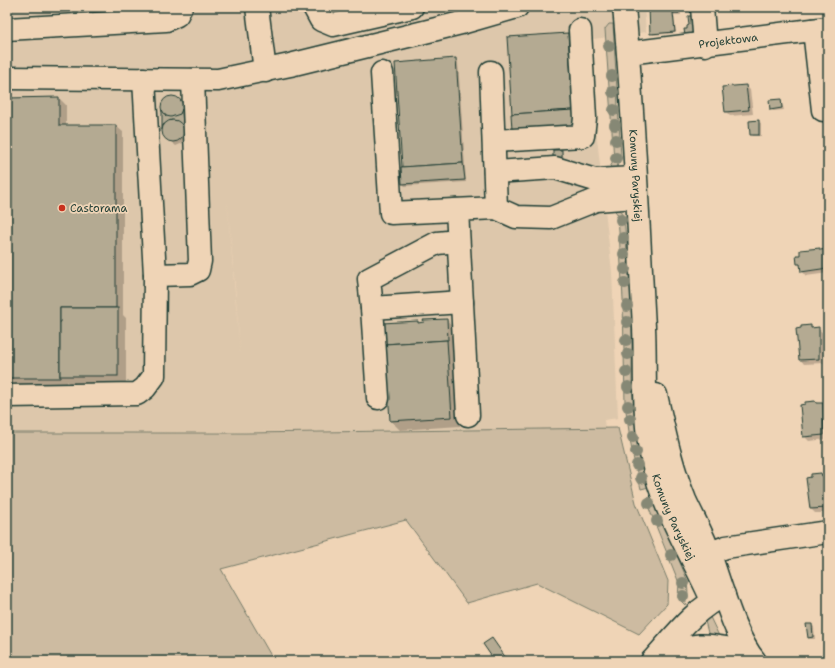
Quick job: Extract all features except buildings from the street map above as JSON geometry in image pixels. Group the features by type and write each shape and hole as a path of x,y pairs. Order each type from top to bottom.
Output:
{"street":[{"path":"7,29 108,15 166,20 176,15 181,7"},
{"path":"257,7 265,70"},
{"path":"314,7 321,20 333,25 412,7"},
{"path":"7,78 218,80 465,22 517,7"},
{"name":"Komuny Paryskiej","path":"624,7 645,345 649,446 657,481 670,515 718,597"},
{"path":"702,7 705,45"},
{"path":"821,29 823,110 828,109"},
{"name":"Projektowa","path":"628,53 705,45 821,29"},
{"path":"494,141 583,136 585,118 580,30"},
{"path":"491,72 496,208"},
{"path":"382,73 391,213 496,208 516,217 550,218 596,200 636,187"},
{"path":"7,396 137,394 145,388 154,376 155,275 144,79"},
{"path":"155,275 190,274 198,270 200,261 193,80"},
{"path":"495,172 555,168 595,180 636,187"},
{"path":"457,210 468,415"},
{"path":"378,398 369,279 437,243 458,241"},
{"path":"372,308 462,302"},
{"name":"Komuny Paryskiej","path":"645,345 672,464 685,500 710,553 718,597"},
{"path":"710,553 726,548 828,532"},
{"path":"652,661 690,619 718,597 751,657"},
{"path":"657,661 677,650 703,644 751,657"}],"shaded area":[{"path":"7,7 644,7 646,32 586,40 612,272 618,418 604,420 605,429 7,434","holes":["227,198 235,287 240,352"]},
{"path":"609,24 613,24 621,157 616,169 608,171 614,160 605,29"},
{"path":"611,205 619,208 624,218 632,307 632,388 636,427 649,487 641,489 632,452 625,404 623,299 618,215"},
{"path":"618,428 636,503 668,581 667,604 639,634 537,583 467,603 406,520 221,569 274,661 7,661 7,433 246,433"},
{"path":"653,499 687,579 688,594 685,605 678,598 679,583 646,501"},
{"path":"709,615 719,637 709,637 704,617"},
{"path":"706,650 732,661 722,658 720,661 706,661"}],"place":[{"name":"Castorama","path":"62,208"}]}
